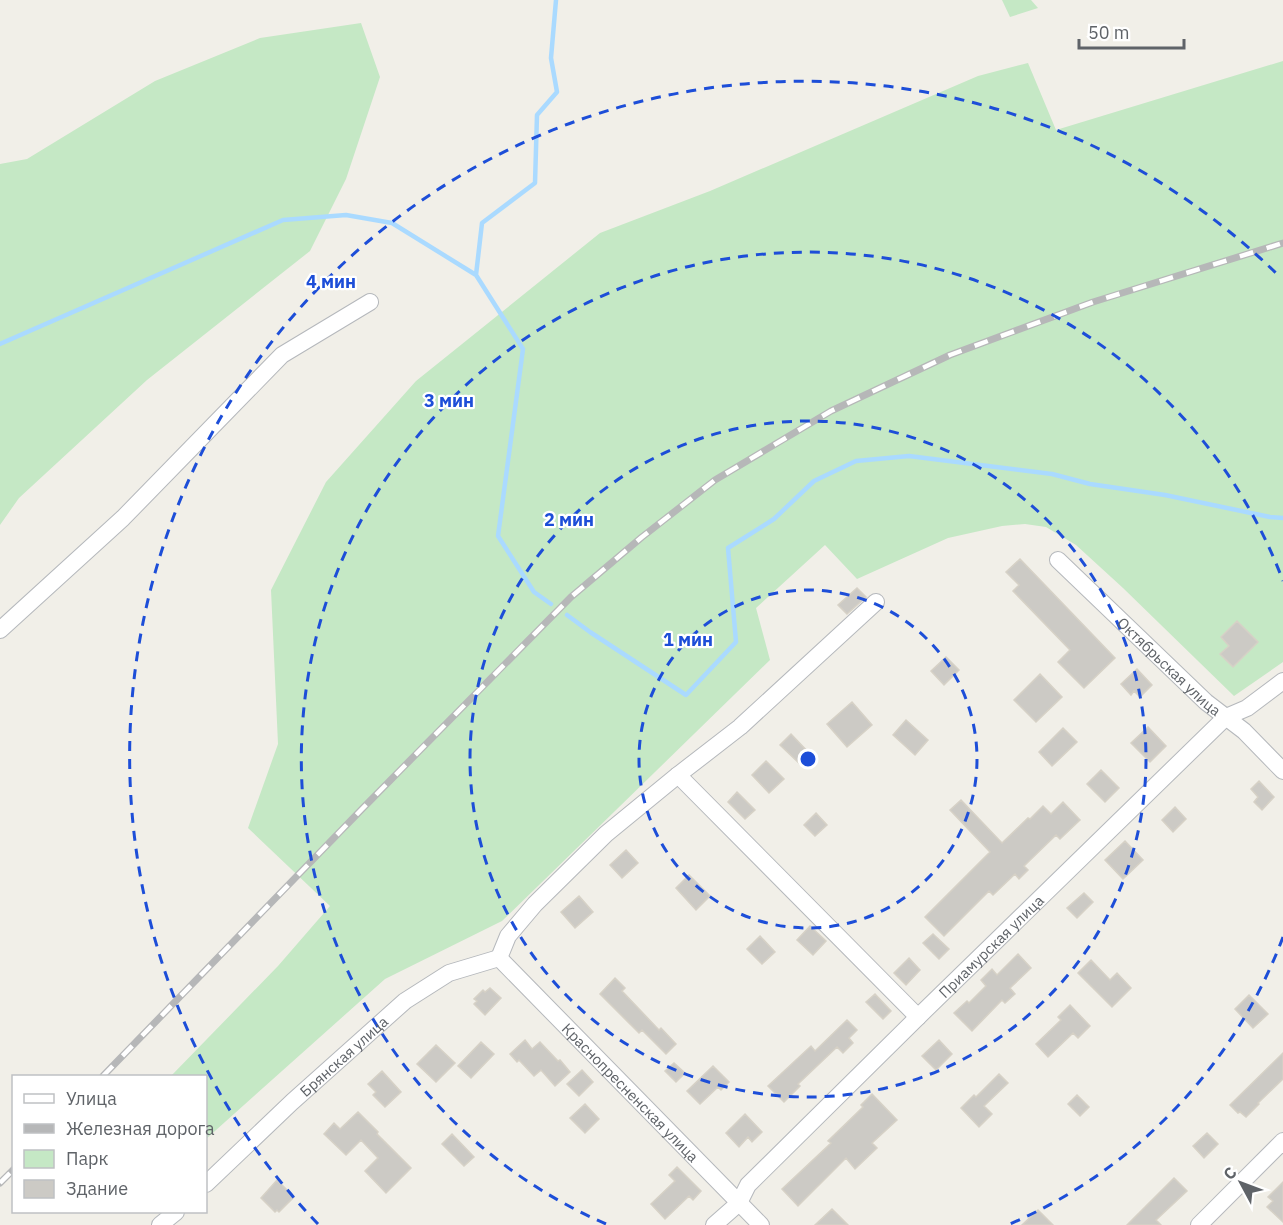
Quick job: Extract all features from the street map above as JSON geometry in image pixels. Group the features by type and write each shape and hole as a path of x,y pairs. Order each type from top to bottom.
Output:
{"street":[{"path":"0,630 123,518 282,355 370,302"},
{"name":"Октябрьская улица","path":"1058,560 1206,702 1245,731 1283,771"},
{"path":"499,958 508,936 535,904 606,834 740,728 876,602"},
{"name":"Приамурская улица","path":"714,1225 739,1203 748,1185 1226,717 1247,708 1283,681"},
{"path":"678,775 918,1017"},
{"name":"Брянская улица","path":"207,1183 292,1102 405,1000 449,973 499,958"},
{"name":"Краснопресненская улица","path":"499,958 761,1225"},
{"path":"1199,1225 1283,1141"},
{"path":"160,1225 175,1213"}],"green space":[{"path":"1002,0 1031,0 1038,8 1010,17"},
{"path":"361,23 380,77 346,179 310,251 147,380 19,498 0,525 0,164 27,159 155,81 260,38"},
{"path":"1283,61 1283,662 1234,696 1076,545 1046,527 1025,524 1002,526 948,538 857,579 825,545 756,608 770,660 502,921 385,979 207,1138 207,1075 172,1075 278,966 330,906 248,828 278,744 271,590 326,482 416,381 600,233 710,191 978,76 1028,63 1056,130"}],"building":[{"path":"1020,559 1115,658 1084,688 1058,662 1070,650 1013,591 1019,585 1006,572"},
{"path":"857,588 866,597 847,614 838,605"},
{"path":"1237,621 1258,642 1233,667 1220,654 1229,646 1221,637"},
{"path":"946,657 959,670 944,685 931,671"},
{"path":"1137,669 1152,685 1140,697 1134,691 1131,695 1121,684"},
{"path":"1040,674 1062,697 1036,722 1014,700"},
{"path":"852,702 872,725 847,747 827,724"},
{"path":"906,720 928,740 915,755 893,735"},
{"path":"1148,727 1166,746 1150,762 1131,743"},
{"path":"1063,728 1077,742 1052,766 1039,752"},
{"path":"791,734 811,755 801,765 780,745"},
{"path":"766,761 784,779 769,793 752,775"},
{"path":"1101,770 1119,788 1105,802 1087,784"},
{"path":"1259,781 1274,797 1262,810 1254,802 1258,797 1251,789"},
{"path":"737,792 755,810 745,819 728,802"},
{"path":"961,800 1002,843 1043,806 1051,814 1063,802 1080,820 1060,839 1056,835 1024,866 1028,870 1019,879 1015,874 993,895 989,891 944,936 925,917 990,852 950,810"},
{"path":"1175,807 1186,819 1173,832 1162,820"},
{"path":"816,813 827,825 815,836 804,825"},
{"path":"1125,841 1143,860 1123,879 1105,860"},
{"path":"626,850 638,863 622,878 610,865"},
{"path":"689,875 710,896 696,910 676,888"},
{"path":"1084,893 1093,902 1077,918 1067,908"},
{"path":"579,896 593,912 575,928 561,912"},
{"path":"810,926 826,941 813,955 797,940"},
{"path":"933,934 949,949 939,959 923,943"},
{"path":"760,936 775,952 762,964 747,949"},
{"path":"1018,954 1031,968 1010,988 1015,994 1005,1003 1002,1000 972,1031 954,1013 967,1001 969,1003 986,986 981,980 992,969 997,975"},
{"path":"909,958 920,970 906,985 894,973"},
{"path":"1091,960 1110,980 1117,973 1131,988 1112,1007 1078,973"},
{"path":"615,978 625,988 622,991 659,1030 661,1028 676,1044 666,1054 642,1030 639,1033 600,994"},
{"path":"490,988 501,998 485,1015 474,1004 477,1001 474,999 483,990 485,992"},
{"path":"875,994 891,1011 883,1019 866,1002"},
{"path":"1249,995 1268,1014 1253,1028 1235,1009"},
{"path":"1070,1005 1090,1026 1078,1038 1073,1033 1048,1057 1036,1044 1061,1020 1058,1017"},
{"path":"847,1020 857,1030 849,1038 853,1043 843,1053 837,1047 798,1084 800,1086 784,1102 768,1086 811,1046 815,1051"},
{"path":"525,1040 532,1049 540,1042 570,1072 555,1086 541,1070 534,1076 510,1054"},
{"path":"939,1040 952,1054 936,1070 922,1056"},
{"path":"481,1042 494,1054 471,1078 458,1066"},
{"path":"436,1045 455,1063 436,1082 417,1064"},
{"path":"1283,1053 1283,1079 1246,1117 1238,1113 1230,1105"},
{"path":"674,1063 685,1073 676,1082 665,1071"},
{"path":"713,1066 729,1082 721,1090 718,1087 700,1104 687,1091"},
{"path":"582,1070 593,1082 579,1096 567,1084"},
{"path":"382,1071 401,1092 385,1107 373,1095 376,1092 368,1084"},
{"path":"999,1074 1008,1083 984,1106 992,1114 979,1127 961,1108 974,1095 976,1097"},
{"path":"872,1094 897,1120 872,1143 877,1148 855,1169 846,1158 798,1206 782,1189 831,1143 828,1141 863,1107 861,1105"},
{"path":"1077,1095 1089,1107 1080,1116 1068,1104"},
{"path":"585,1104 599,1119 585,1133 570,1118"},
{"path":"358,1112 411,1168 386,1193 365,1171 378,1158 361,1140 346,1155 324,1134 334,1123 340,1129"},
{"path":"745,1114 762,1132 752,1142 748,1137 739,1147 726,1133"},
{"path":"1207,1133 1218,1144 1204,1158 1193,1146"},
{"path":"452,1134 474,1157 464,1166 442,1144"},
{"path":"677,1167 701,1191 693,1200 689,1196 665,1219 651,1204 675,1181 669,1175"},
{"path":"1174,1178 1187,1191 1156,1220 1161,1225 1127,1225"},
{"path":"277,1180 294,1197 279,1212 277,1210 275,1212 261,1198"},
{"path":"1283,1182 1283,1222 1267,1207 1273,1201 1268,1197"},
{"path":"832,1209 848,1225 815,1225"},
{"path":"1038,1210 1053,1225 1022,1225"}],"waterway":[{"path":"476,275 482,223 535,183 537,115 557,92 551,58 556,0"},
{"path":"0,344 283,220 346,215 392,223 476,275 523,349 498,536 534,592 551,604"},
{"path":"567,615 686,695 736,642 728,548 774,519 814,481 856,461 909,456 1052,474 1090,484 1165,495 1283,518"}],"railway":[{"path":"104,1075 571,597 715,480 831,411 950,355 1093,302 1283,243"},
{"path":"0,1183 12,1171"}]}
